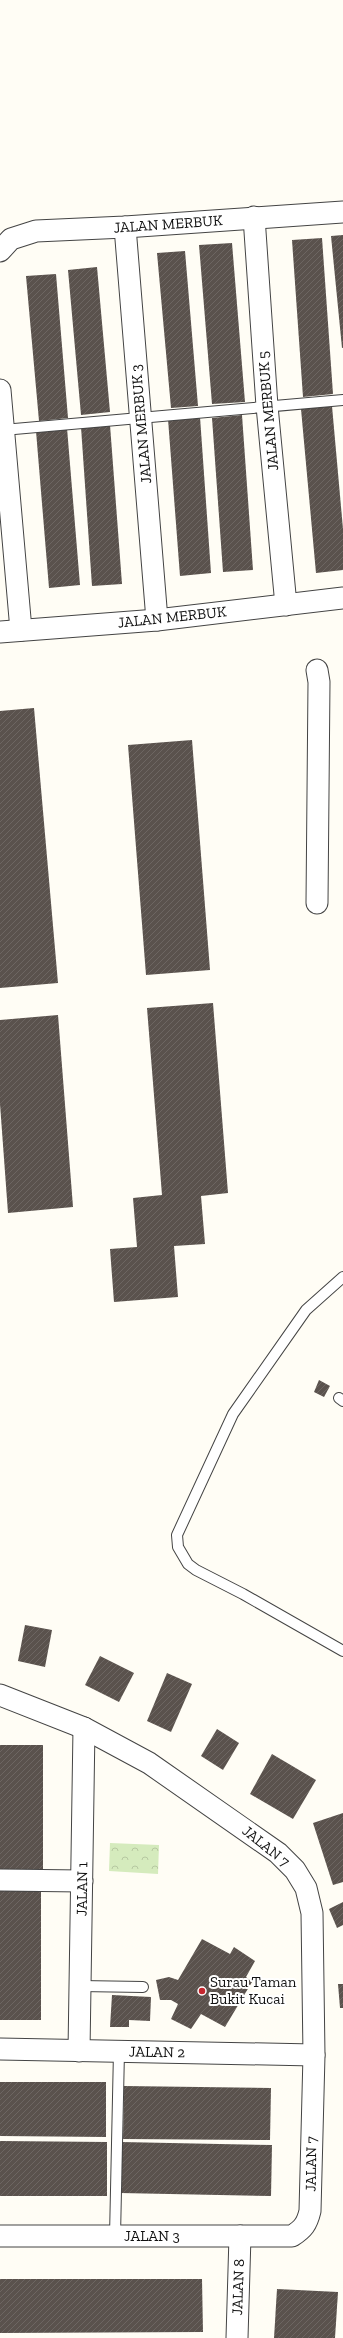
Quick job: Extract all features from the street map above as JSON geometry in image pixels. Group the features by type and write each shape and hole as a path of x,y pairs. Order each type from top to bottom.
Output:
{"street":[{"name":"JALAN MERBUK","path":"0,251 11,239 36,231 125,227 343,212"},
{"name":"JALAN MERBUK 5","path":"254,217 267,406 286,605"},
{"name":"JALAN MERBUK 3","path":"125,227 158,620"},
{"path":"0,390 21,630"},
{"name":"JALAN MERBUK","path":"0,632 158,620 343,598"},
{"path":"316,904 319,690 317,670"},
{"name":"JALAN 7","path":"0,1694 84,1728 149,1763 209,1802 278,1853 295,1870 306,1888 312,1913 314,2055 310,2211 308,2222 302,2230"},
{"name":"JALAN 1","path":"79,2051 84,1728"},
{"path":"0,1880 82,1881"},
{"name":"JALAN 2","path":"0,2049 314,2055"},
{"name":"JALAN 3","path":"0,2236 292,2236 302,2230"},
{"name":"JALAN 8","path":"237,2338 240,2236"}],"lane":[{"path":"4,430 343,400"},
{"path":"343,1276 306,1310 233,1414 178,1535 178,1547 188,1564 196,1570 243,1594 343,1651"},
{"path":"80,1986 142,1987"},
{"path":"115,2236 119,2051"}],"green space":[{"path":"110,1843 159,1845 158,1874 109,1871"}],"building":[{"path":"343,235 343,348 342,348 331,236"},
{"path":"322,238 333,394 303,397 292,240"},
{"path":"232,243 245,402 212,404 199,245"},
{"path":"185,251 198,406 171,408 157,253"},
{"path":"97,267 110,412 81,415 68,270"},
{"path":"56,274 68,418 39,421 26,276"},
{"path":"332,406 343,529 343,570 316,573 301,409"},
{"path":"242,415 253,570 223,572 212,418"},
{"path":"200,417 211,573 180,576 168,419"},
{"path":"110,425 122,584 92,586 81,427"},
{"path":"67,428 80,585 49,588 36,431"},
{"path":"34,708 58,983 0,988 0,711"},
{"path":"192,740 210,970 146,975 128,745"},
{"path":"213,1003 228,1193 201,1196 205,1244 174,1246 178,1297 114,1302 110,1249 137,1247 133,1198 162,1195 147,1008"},
{"path":"58,1015 73,1207 8,1213 0,1104 0,1020"},
{"path":"319,1380 330,1386 324,1397 314,1392"},
{"path":"25,1625 52,1630 45,1667 18,1661"},
{"path":"100,1656 134,1673 119,1702 85,1685"},
{"path":"167,1673 192,1684 171,1732 147,1721"},
{"path":"217,1729 239,1743 223,1770 201,1756"},
{"path":"0,1745 43,1745 43,1870 0,1870"},
{"path":"272,1754 316,1780 293,1819 250,1794"},
{"path":"343,1813 343,1882 333,1885 313,1823"},
{"path":"0,1885 41,1885 41,2020 0,2020"},
{"path":"343,1902 343,1925 337,1928 329,1909"},
{"name":"Surau Taman Bukit Kucai","path":"202,1939 230,1954 234,1947 255,1961 246,1977 252,1982 225,2027 201,2014 191,2029 171,2019 178,2004 171,2000 160,2000 156,1980 169,1977 178,1980"},
{"path":"338,1984 343,1984 343,2008 340,2008"},
{"path":"112,1995 151,1997 150,2021 129,2020 129,2027 110,2027"},
{"path":"0,2082 106,2082 106,2137 0,2136"},
{"path":"124,2086 271,2088 270,2140 123,2139"},
{"path":"0,2141 107,2142 107,2196 0,2196"},
{"path":"121,2142 272,2145 271,2196 120,2193"},
{"path":"0,2279 202,2279 203,2332 0,2333"},
{"path":"277,2289 338,2292 335,2338 274,2338"}],"place":[{"name":"Surau Taman Bukit Kucai","path":"202,1991"}]}
